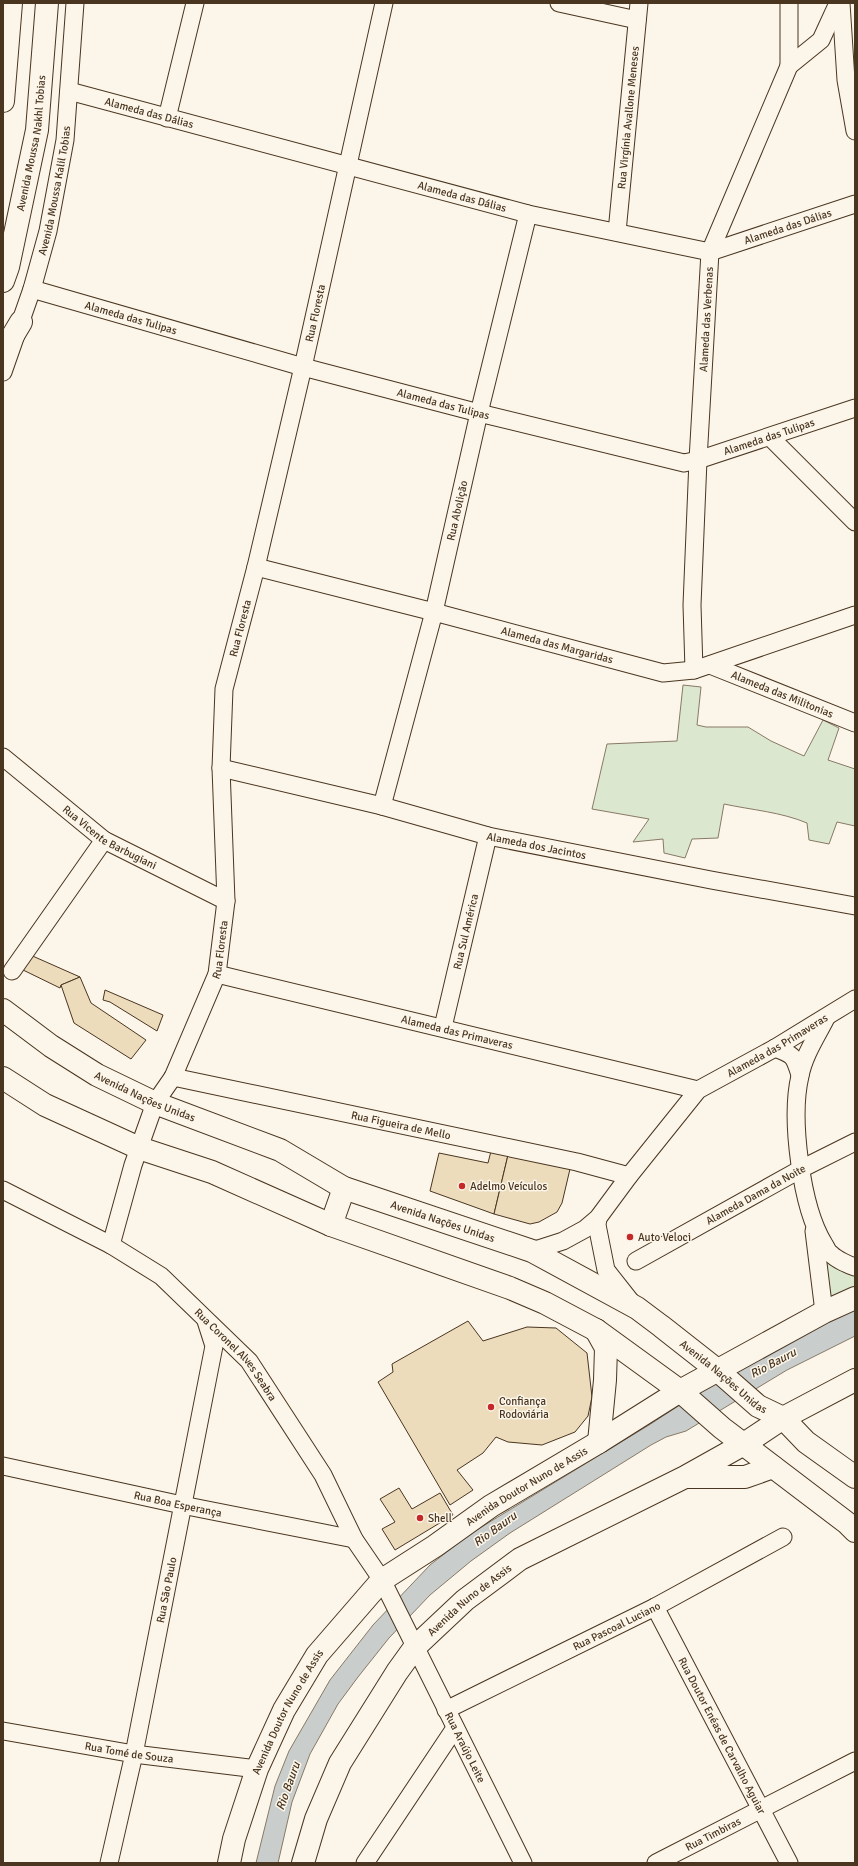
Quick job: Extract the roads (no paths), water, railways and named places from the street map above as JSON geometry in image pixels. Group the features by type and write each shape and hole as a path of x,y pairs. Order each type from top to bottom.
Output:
{"main road":[{"path":"3,101 12,3"},
{"name":"Avenida Moussa Nakhl Tobias","path":"3,281 8,267 37,130 47,3"},
{"path":"3,352 21,322"},
{"name":"Avenida Nações Unidas","path":"3,1010 51,1046 97,1075 155,1103 280,1150 344,1188 532,1251 636,1308 720,1373 758,1406 782,1418 806,1442 855,1477"},
{"path":"3,1078 45,1105 139,1148 212,1172 331,1225 510,1288 545,1303 596,1330 682,1393 722,1428 847,1523 855,1532"},
{"path":"331,1225 344,1188"},
{"name":"Avenida Doutor Nuno de Assis","path":"229,1863 234,1839 257,1769 284,1710 318,1655 386,1588 435,1546 491,1506 682,1393 720,1373 824,1312 855,1298"},
{"path":"596,1330 606,1348 605,1380 599,1442"},
{"path":"744,1444 782,1418 855,1380"},
{"name":"Avenida Nuno de Assis","path":"303,1863 316,1819 340,1763 397,1672 411,1639 520,1559 685,1478 744,1444"},
{"path":"685,1478 746,1477 773,1468"}],"street":[{"name":"Avenida Moussa Kalil Tobias","path":"3,372 32,289 48,231 65,140 75,3"},
{"path":"166,118 195,3"},
{"name":"Rua Floresta","path":"111,1245 139,1148 155,1103 173,1077 217,974 226,901 221,768 224,689 256,567 303,367 384,3"},
{"path":"559,3 638,20"},
{"name":"Rua Virgínia Avallone Meneses","path":"617,232 640,3"},
{"path":"789,3 789,66"},
{"path":"840,3 846,80 855,131"},
{"name":"Alameda das Verbenas","path":"702,667 692,605 698,460 710,252 789,66 821,40 840,3"},
{"name":"Alameda das Dálias","path":"69,92 528,214 710,252 855,204"},
{"name":"Rua Abolição","path":"382,806 434,612 528,214"},
{"name":"Alameda das Tulipas","path":"32,289 303,367 480,413 684,463 770,437 855,408"},
{"path":"770,437 855,522"},
{"name":"Alameda das Margaridas","path":"256,567 663,672 702,667 855,615"},
{"name":"Alameda das Militonias","path":"702,667 855,723"},
{"name":"Rua Vicente Barbugiani","path":"3,757 104,840 226,901"},
{"name":"Alameda dos Jacintos","path":"221,768 382,806 488,836 711,880 855,906"},
{"name":"Rua Sul América","path":"443,1027 488,836"},
{"path":"12,971 104,840"},
{"name":"Alameda das Primaveras","path":"217,974 443,1027 698,1090"},
{"name":"Alameda das Primaveras","path":"532,1251 563,1241 585,1229 598,1218 628,1176 698,1090 775,1048 855,999"},
{"path":"824,1312 814,1224 804,1191 795,1117 800,1075 810,1048 826,1018"},
{"path":"775,1048 788,1052 795,1059 800,1075"},
{"name":"Rua Figueira de Mello","path":"173,1077 578,1162 628,1176"},
{"name":"Alameda Dama da Noite","path":"636,1262 801,1169 855,1142"},
{"name":"Rua Coronel Alves Seabra","path":"3,1190 111,1245 161,1276 249,1361 323,1475 354,1539 386,1588"},
{"path":"598,1218 597,1224 606,1270 636,1308"},
{"path":"814,1224 830,1254 855,1267"},
{"name":"Rua São Paulo","path":"108,1863 134,1754 214,1346 205,1318"},
{"name":"Rua Boa Esperança","path":"3,1466 182,1505 354,1539"},
{"name":"Rua Pascoal Luciano","path":"446,1710 655,1607 783,1536"},
{"name":"Rua Araújo Leite","path":"386,1588 523,1863"},
{"name":"Rua Doutor Enéas de Carvalho Aguiar","path":"655,1607 789,1863"},
{"path":"365,1863 455,1728"},
{"name":"Rua Tomé de Souza","path":"3,1731 134,1754 257,1769"},
{"name":"Rua Timbiras","path":"656,1863 855,1761"}],"water":[{"name":"Rio Bauru","path":"855,1299 855,1336 787,1370 686,1431 666,1437 651,1445 510,1533 471,1561 430,1595 389,1638 338,1704 310,1754 292,1802 278,1863 256,1863 275,1786 289,1751 330,1680 373,1625 430,1565 470,1534 649,1425 801,1326"}],"place":[{"name":"Adelmo Veículos","path":"462,1186"},
{"name":"Auto Veloci","path":"630,1237"},
{"name":"Confiança Rodoviária","path":"491,1407"},
{"name":"Shell","path":"420,1518"}]}
